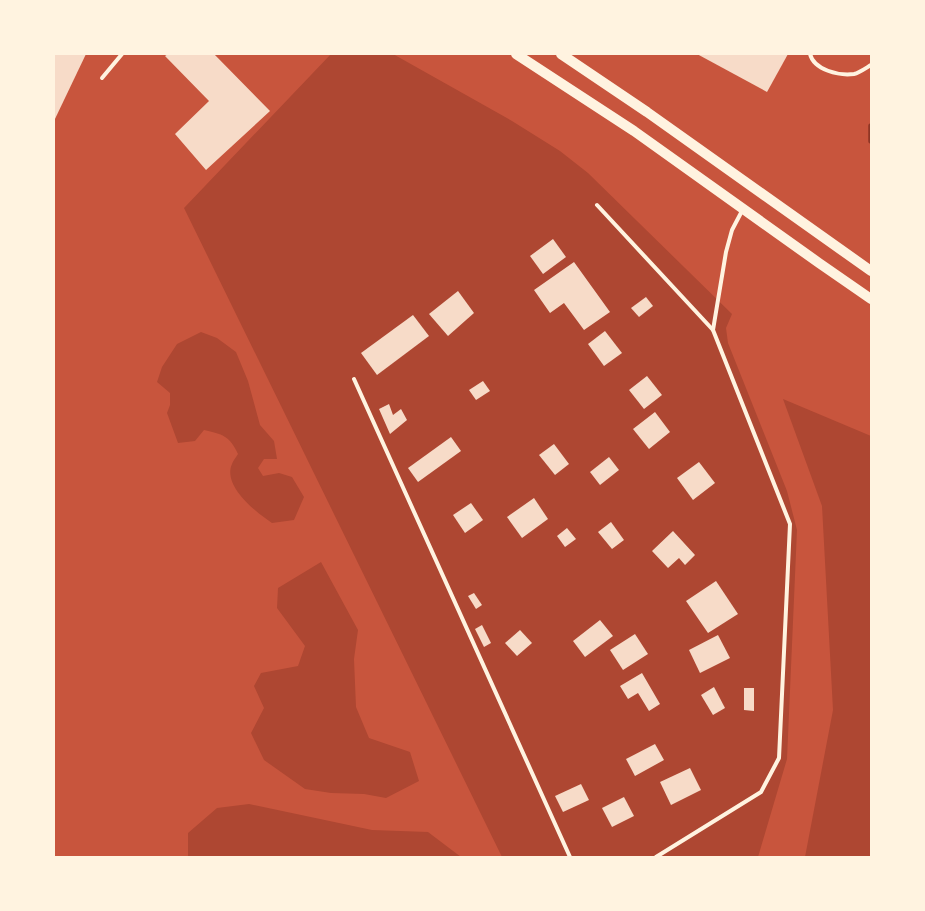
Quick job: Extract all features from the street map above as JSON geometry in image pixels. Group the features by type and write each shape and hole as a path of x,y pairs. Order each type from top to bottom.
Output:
{"main road":[{"path":"516,54 599,107 871,299"},
{"path":"562,54 648,112 871,271"}],"lane":[{"path":"102,78 122,54"},
{"path":"810,54 811,58 822,67 834,73 855,74 871,65"},
{"path":"596,205 713,330 790,524 779,758 761,792 656,857"},
{"path":"713,330 726,252 732,230 743,209"},
{"path":"354,379 570,857"}],"shaded area":[{"path":"331,54 393,54 512,121 560,151 588,173 732,314 726,328 728,343 787,491 797,530 787,759 758,857 502,857 184,208"},
{"path":"201,332 217,338 236,352 248,381 260,425 274,441 277,459 264,459 258,468 263,476 279,473 292,477 304,497 294,520 272,523 250,506 236,490 230,472 232,463 238,454 232,443 225,437 204,430 195,441 178,443 167,413 170,405 170,393 157,382 162,367 177,344"},
{"path":"783,399 871,436 871,857 805,857 833,710 822,506"},
{"path":"321,562 358,630 354,659 356,707 369,738 410,752 419,781 386,798 364,794 331,793 305,789 264,760 251,733 264,708 254,686 261,673 298,666 305,646 277,608 278,588"},
{"path":"249,804 372,830 428,832 461,857 188,857 188,833 217,808"}],"building":[{"path":"55,54 86,54 54,121 54,56"},
{"path":"168,54 214,54 270,111 206,170 175,134 209,101 165,56"},
{"path":"697,54 788,54 767,92"},
{"path":"553,239 566,257 543,274 530,256"},
{"path":"574,262 610,312 584,330 564,303 550,313 534,290"},
{"path":"458,291 474,313 448,336 429,314"},
{"path":"646,297 653,306 639,317 631,308"},
{"path":"413,315 429,336 377,375 361,353"},
{"path":"605,331 622,353 604,366 588,344"},
{"path":"647,376 662,395 644,409 629,390"},
{"path":"483,381 490,391 476,400 469,390"},
{"path":"389,404 393,415 401,409 407,420 390,434 379,409"},
{"path":"655,412 670,432 649,449 633,429"},
{"path":"451,437 461,451 418,482 408,468"},
{"path":"554,444 569,464 555,475 539,455"},
{"path":"609,457 619,470 600,485 590,472"},
{"path":"699,462 715,483 693,500 677,478"},
{"path":"534,498 548,519 522,538 507,517"},
{"path":"471,503 483,520 465,533 453,515"},
{"path":"611,522 624,540 612,549 598,532"},
{"path":"567,528 576,539 565,547 557,536"},
{"path":"673,531 695,555 685,565 679,558 668,568 652,551"},
{"path":"716,581 738,614 708,633 686,601"},
{"path":"474,593 482,605 476,609 468,596"},
{"path":"600,620 613,636 585,657 573,641"},
{"path":"482,625 491,643 484,647 475,629"},
{"path":"520,630 532,643 517,656 505,643"},
{"path":"635,634 648,654 623,670 610,650"},
{"path":"718,635 730,658 700,673 689,650"},
{"path":"642,673 660,704 649,711 638,693 628,699 620,686"},
{"path":"714,687 725,708 713,715 701,695"},
{"path":"744,688 754,688 754,711 744,710"},
{"path":"655,744 664,760 635,776 626,759"},
{"path":"690,768 701,790 671,805 660,782"},
{"path":"581,784 589,800 563,812 555,796"},
{"path":"624,797 634,816 612,827 602,808"}],"waterway":[{"path":"871,126 871,141"}]}
